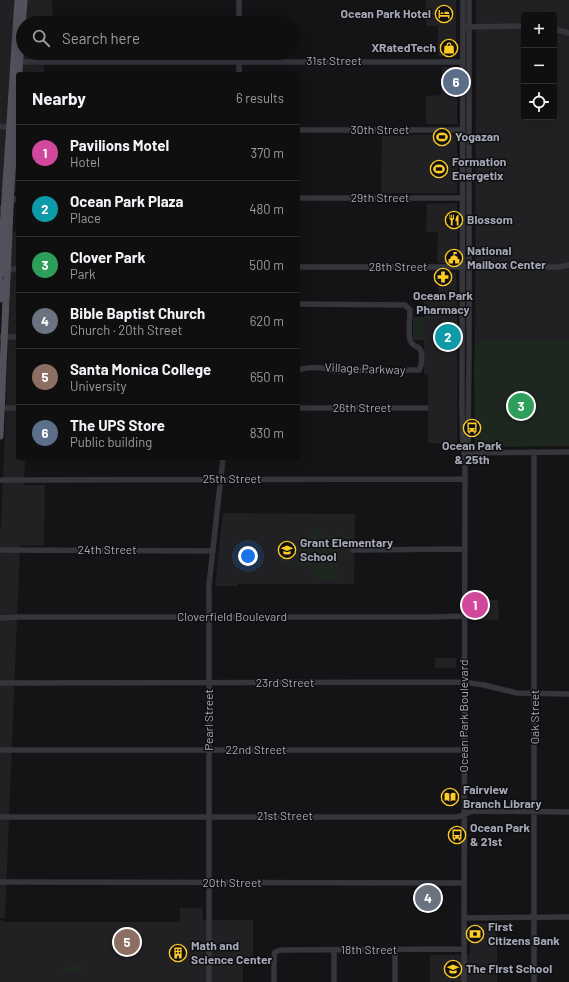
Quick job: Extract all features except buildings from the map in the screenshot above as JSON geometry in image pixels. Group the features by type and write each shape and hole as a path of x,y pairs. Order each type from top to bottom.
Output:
{"main road":[{"path":"17,16 18,0"},
{"path":"22,16 24,0"},
{"path":"0,436 2,272 5,206 14,128 16,62"},
{"path":"0,281 0,299"}],"street":[{"path":"239,0 239,16"},
{"name":"Ocean Park Boulevard","path":"462,0 463,198 466,266"},
{"name":"Ocean Park Boulevard","path":"464,982 463,814 465,452 463,447 462,408 466,266 469,0"},
{"path":"462,27 521,26"},
{"path":"557,30 569,33"},
{"path":"239,61 239,72"},
{"name":"31st Street","path":"16,62 463,62"},
{"path":"0,126 14,128"},
{"name":"30th Street","path":"300,130 463,130"},
{"name":"29th Street","path":"300,198 463,198"},
{"path":"5,206 16,199"},
{"name":"28th Street","path":"300,267 559,267 569,265"},
{"path":"2,272 16,268"},
{"name":"Village Parkway","path":"300,304 405,305 410,310 410,338 414,346 419,348 421,351 421,367 419,370 335,371 326,368 300,370"},
{"path":"2,337 16,337"},
{"path":"1,408 16,408"},
{"name":"26th Street","path":"300,408 426,408"},
{"path":"465,452 569,452"},
{"name":"Oak Street","path":"534,452 534,982"},
{"name":"Pearl Street","path":"209,982 209,585 223,460"},
{"name":"25th Street","path":"0,480 464,479"},
{"name":"24th Street","path":"0,550 213,551"},
{"path":"353,550 464,550"},
{"name":"Cloverfield Boulevard","path":"0,618 464,616"},
{"name":"23rd Street","path":"0,683 464,682 484,684 517,693 569,694"},
{"name":"22nd Street","path":"0,750 464,750"},
{"name":"21st Street","path":"0,817 457,817 470,811 569,812"},
{"name":"20th Street","path":"0,882 464,883"},
{"path":"464,918 569,917"},
{"name":"18th Street","path":"274,982 275,952 281,950 464,949"},
{"path":"334,950 334,982"},
{"path":"395,950 395,982"}],"shaded area":[{"path":"0,0 52,0 53,16 16,16 16,60 44,60 44,72 16,72 16,192 1,192 0,208"},
{"path":"426,0 456,0 456,56 438,56 438,26 426,26"},
{"path":"476,0 569,0 569,341 475,341"},
{"path":"442,67 457,67 457,123 426,124 426,96 441,95"},
{"path":"455,135 457,137 456,193 381,193 382,136"},
{"path":"457,203 458,262 437,263 438,232 426,232 427,204"},
{"path":"0,231 16,232 16,460 25,460 24,485 45,485 44,545 20,546 5,918 0,918 0,529 10,297 0,298"},
{"path":"456,272 457,444 428,443 428,374 424,374 424,300 438,300 438,273"},
{"path":"413,317 424,317 424,340 413,340"},
{"path":"475,341 569,341 569,446 477,447 475,445"},
{"name":"Grant Elementary School","path":"223,513 355,514 354,584 238,584 238,586 215,586"},
{"path":"315,530 321,530 322,536 342,535 342,541 310,542 310,535 315,535"},
{"path":"299,548 338,549 338,580 317,580 314,578 310,568 297,566 297,550"},
{"path":"279,550 284,550 289,558 289,564 281,564 281,561 279,560"},
{"path":"472,600 498,600 499,620 472,620"},
{"path":"435,658 456,658 456,668 435,668"},
{"path":"180,908 202,908 203,920 253,920 253,962 243,963 243,982 0,982 0,920 3,920 3,922 180,922"},
{"path":"497,923 497,982 430,982 430,955 470,955 471,924"},
{"path":"83,963 85,969 83,974 61,972 61,969"}],"place":[{"name":"Ocean Park Hotel","path":"444,14"},
{"name":"XRatedTech","path":"449,48"},
{"name":"The UPS Store","path":"456,82"},
{"name":"Yogazan","path":"442,137"},
{"name":"Formation Energetix","path":"439,169"},
{"name":"Blossom","path":"454,220"},
{"name":"National Mailbox Center","path":"454,258"},
{"name":"Ocean Park Pharmacy","path":"443,277"},
{"name":"Ocean Park Plaza","path":"448,337"},
{"name":"Clover Park","path":"521,406"},
{"name":"Ocean Park & 25th","path":"472,428"},
{"name":"Grant Elementary School","path":"287,550"},
{"name":"Pavilions Motel","path":"475,605"},
{"name":"Fairview Branch Library","path":"450,797"},
{"name":"Ocean Park & 21st","path":"457,835"},
{"name":"Bible Baptist Church","path":"428,898"},
{"name":"First Citizens Bank","path":"475,934"},
{"name":"Santa Monica College","path":"127,942"},
{"name":"Math and Science Center","path":"178,953"},
{"name":"The First School","path":"453,969"}]}
